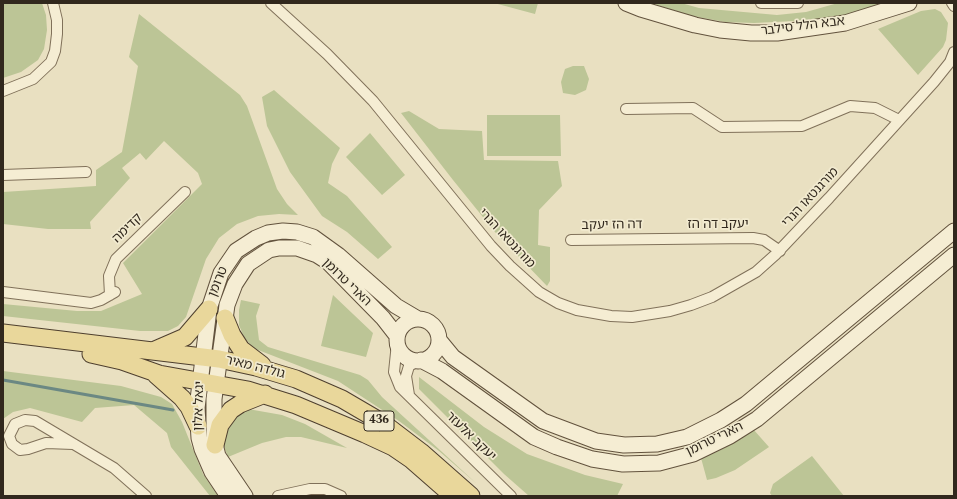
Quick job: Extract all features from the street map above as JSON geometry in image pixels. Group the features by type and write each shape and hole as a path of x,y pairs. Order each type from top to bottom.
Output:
{"main road":[{"path":"152,351 185,337 209,309"},
{"path":"225,318 232,335 241,349 255,361 271,370"},
{"name":"גולדה מאיר","path":"3,332 211,358 271,370 320,388 364,411 421,452 471,496"},
{"name":"גולדה מאיר","path":"3,344 106,356 151,372 175,378 265,394 338,422 393,447 412,460 453,496"},
{"path":"151,372 182,398 189,407 198,426"},
{"path":"215,445 220,426 231,410 240,404 265,394"}],"street":[{"path":"3,91 33,79 51,62 55,51 58,34 58,20 53,3"},
{"name":"מורגנטאו הנרי","path":"271,3 310,38 357,84 510,266 539,292 558,302 577,310 611,316 632,317 670,311 712,297 756,272 780,251 934,82 950,62 954,52"},
{"name":"אבא הלל סילבר","path":"626,3 695,25 720,30 751,33 778,33 845,23 867,18 909,3"},
{"path":"761,3 798,3"},
{"path":"626,109 693,108 722,127 802,126 850,106 874,108 899,120"},
{"path":"3,175 86,172"},
{"name":"קדימה","path":"3,292 91,302 112,293 109,276 116,259 185,192"},
{"name":"טרומן","path":"209,309 217,283 227,262 245,244 268,233 283,231 298,232 313,237 326,245 355,270"},
{"name":"הארי טרומן","path":"439,340 453,357 543,421 596,441 624,445 657,444 687,437 720,420 746,404 954,231"},
{"name":"יעקב דה הז","path":"653,239 753,238 764,240 780,251"},
{"name":"דה הז יעקב","path":"571,240 653,239"},
{"name":"הארי טרומן","path":"211,358 225,318 230,294 240,274 248,264 268,250 279,248 297,248 308,251 328,262 382,318 397,340"},
{"name":"הארי טרומן","path":"419,361 442,372 534,437 557,447 592,459 623,464 659,463 693,454 730,436 757,419 954,255"},
{"name":"הארי טרומן","path":"355,270 391,303 418,319"},
{"path":"209,309 211,358"},
{"path":"409,396 406,376 409,366 430,357 435,352 439,340 438,333 432,325 424,320 418,319 405,323 399,330 397,340 403,355 411,360 419,361"},
{"name":"יעקב אלעזר","path":"397,340 394,372 400,387 511,496"},
{"name":"יגאל אלון","path":"211,358 208,383 198,426 199,438 206,461 228,496"},
{"name":"יגאל אלון","path":"208,383 214,411 215,445 223,465 245,496"},
{"path":"73,444 46,443 20,450 12,444 6,435 15,424 30,420 73,444 114,468 146,496"},
{"path":"278,496 310,489 325,489 342,496"}],"green space":[{"path":"3,3 42,3 46,15 47,30 44,49 38,60 21,72 3,78"},
{"path":"494,3 538,3 535,14"},
{"path":"651,3 681,3 699,8 777,15 806,12 838,3 885,3 847,15 815,20 754,23 725,22 692,16"},
{"path":"935,9 941,12 948,23 946,40 943,47 918,75 878,29 921,11"},
{"path":"139,14 240,95 247,106 277,189 287,204 298,215 279,214 258,216 237,224 219,238 206,259 186,317 178,326 168,331 140,331 3,316 3,304 77,311 101,311 142,294 123,263 202,184 198,173 164,141 146,160 140,153 122,168 130,178 90,222 91,229 48,229 3,224 3,192 96,186 96,170 122,152 138,66 129,57"},
{"path":"573,66 584,66 589,79 586,90 575,95 563,93 561,82 565,69"},
{"path":"274,90 340,148 332,164 328,183 347,196 392,247 378,259 347,232 322,216 290,172 267,126 262,97"},
{"path":"409,111 439,129 482,131 484,160 558,161 562,186 539,210 538,245 550,247 550,281 547,286 495,232 401,113"},
{"path":"487,115 560,115 561,156 487,156"},
{"path":"370,133 405,175 382,195 346,157"},
{"path":"333,295 373,333 366,357 321,346"},
{"path":"241,300 260,304 256,316 259,340 268,347 360,375 368,380 382,397 477,484 439,451 399,421 338,381 253,348 244,337 239,325"},
{"path":"3,371 121,386 161,397 172,404 182,422 203,474 218,496 210,496 171,447 167,433 134,405 95,408 82,422 30,408 13,412 3,419"},
{"path":"419,377 484,427 527,454 585,475 623,484 617,496 529,496 504,474 419,389"},
{"path":"248,409 282,415 305,424 347,448 301,437 286,437 262,443 228,457 222,442 228,419"},
{"path":"753,429 769,447 735,470 707,480 701,458"},
{"path":"812,456 844,496 772,496 770,493 773,484"}],"waterway":[{"path":"3,380 173,410"}]}
